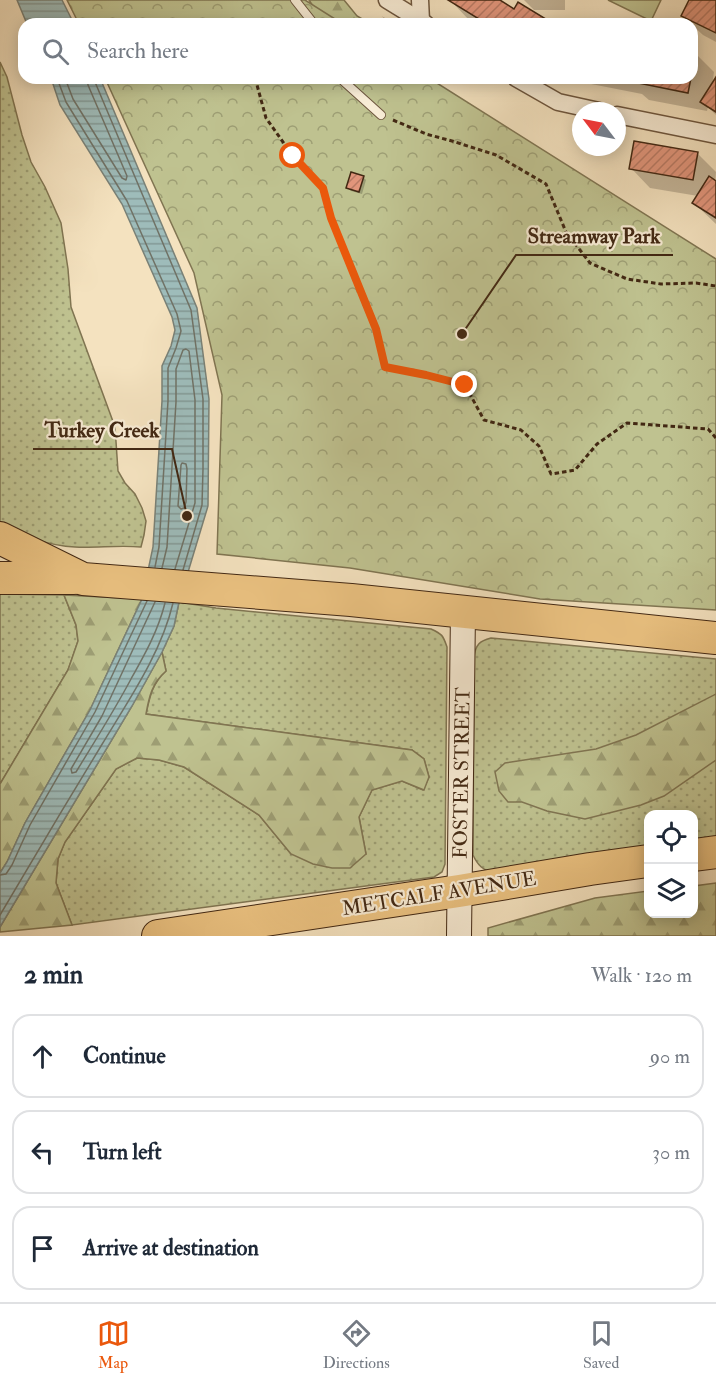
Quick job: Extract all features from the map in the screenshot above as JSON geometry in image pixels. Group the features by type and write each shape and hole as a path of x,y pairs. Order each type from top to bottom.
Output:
{"highway":[{"path":"0,538 83,579"},
{"path":"0,578 83,579 242,590 716,638"},
{"path":"698,854 716,852"},
{"name":"METCALF AVENUE","path":"158,936 644,862"}],"street":[{"path":"387,0 415,18"},
{"path":"420,0 422,18"},
{"path":"526,84 558,102 572,105"},
{"path":"626,117 716,135"},
{"name":"FOSTER STREET","path":"459,936 463,611"}],"lane":[{"path":"295,0 309,18"},
{"path":"346,84 381,116"}],"path":[{"path":"256,84 266,118 293,156 323,188 331,218 376,329 385,367 465,385 484,420 521,430 538,446 551,474 575,470 597,444 627,423 708,429 716,438"},
{"path":"391,119 426,134 496,155 546,184 566,232 590,263 627,279 661,284 696,283 716,286"}],"green space":[{"path":"67,0 305,0 334,18 76,18"},
{"path":"309,0 344,0 360,18 321,18"},
{"path":"608,0 661,0 652,18 645,18"},
{"path":"0,62 7,77 31,162 61,223 71,307 115,427 118,471 135,494 146,521 141,547 56,545 26,536 0,522"},
{"path":"108,84 439,84 716,259 716,610 540,599 350,568 217,554 222,395 194,273"},
{"path":"0,594 64,595 76,625 78,641 68,670 0,784"},
{"path":"64,595 142,599 90,710 25,823 0,873 0,784 68,670 78,641 76,625"},
{"path":"179,602 216,608 431,629 442,635 447,647 445,864 442,872 434,877 72,925 56,883 58,859 65,842 116,769 137,758 159,760 184,767 259,815 291,854 366,854 359,817 372,790 402,781 423,790 429,777 424,759 412,750 146,714 150,696 166,671 162,652 174,626"},
{"path":"491,638 716,659 716,839 698,841 698,810 644,810 644,849 494,873 481,867 473,855 474,656 479,644"},
{"path":"162,652 166,671 157,680 146,714 412,750 424,759 429,777 424,790 402,781 372,790 359,817 366,854 350,868 332,868 313,864 291,854 259,815 184,767 159,760 137,758 116,769 65,842 58,859 56,883 72,925 0,932 0,927"},
{"path":"716,694 716,760 664,796 641,805 585,819 547,811 522,802 508,802 499,791 495,772 505,763 596,749 636,735"},
{"path":"716,883 716,936 488,936 488,928 595,898 644,892 644,918 698,918 698,885"}],"water":[{"path":"17,0 62,0 71,18 24,18"},
{"path":"53,84 103,84 197,308 209,399 208,506 174,626 162,652 0,927 0,873 25,823 90,710 142,599 153,547 162,366 175,330 172,317 122,204 60,105"}],"building":[{"path":"448,0 500,0 514,9 518,2 544,18 477,18"},
{"path":"689,0 716,0 716,33 698,24 698,18 681,16"},
{"path":"716,77 716,112 700,102"},
{"path":"643,84 690,84 688,93"},
{"path":"634,141 698,152 693,180 629,169"},
{"path":"351,172 364,176 359,192 346,188"},
{"path":"709,176 716,181 716,218 692,203"}],"place":[{"name":"Streamway Park","path":"462,334"},
{"name":"Turkey Creek","path":"187,516"}],"route":[{"path":"293,156 323,188 331,218 376,329 385,367 465,385"}]}
